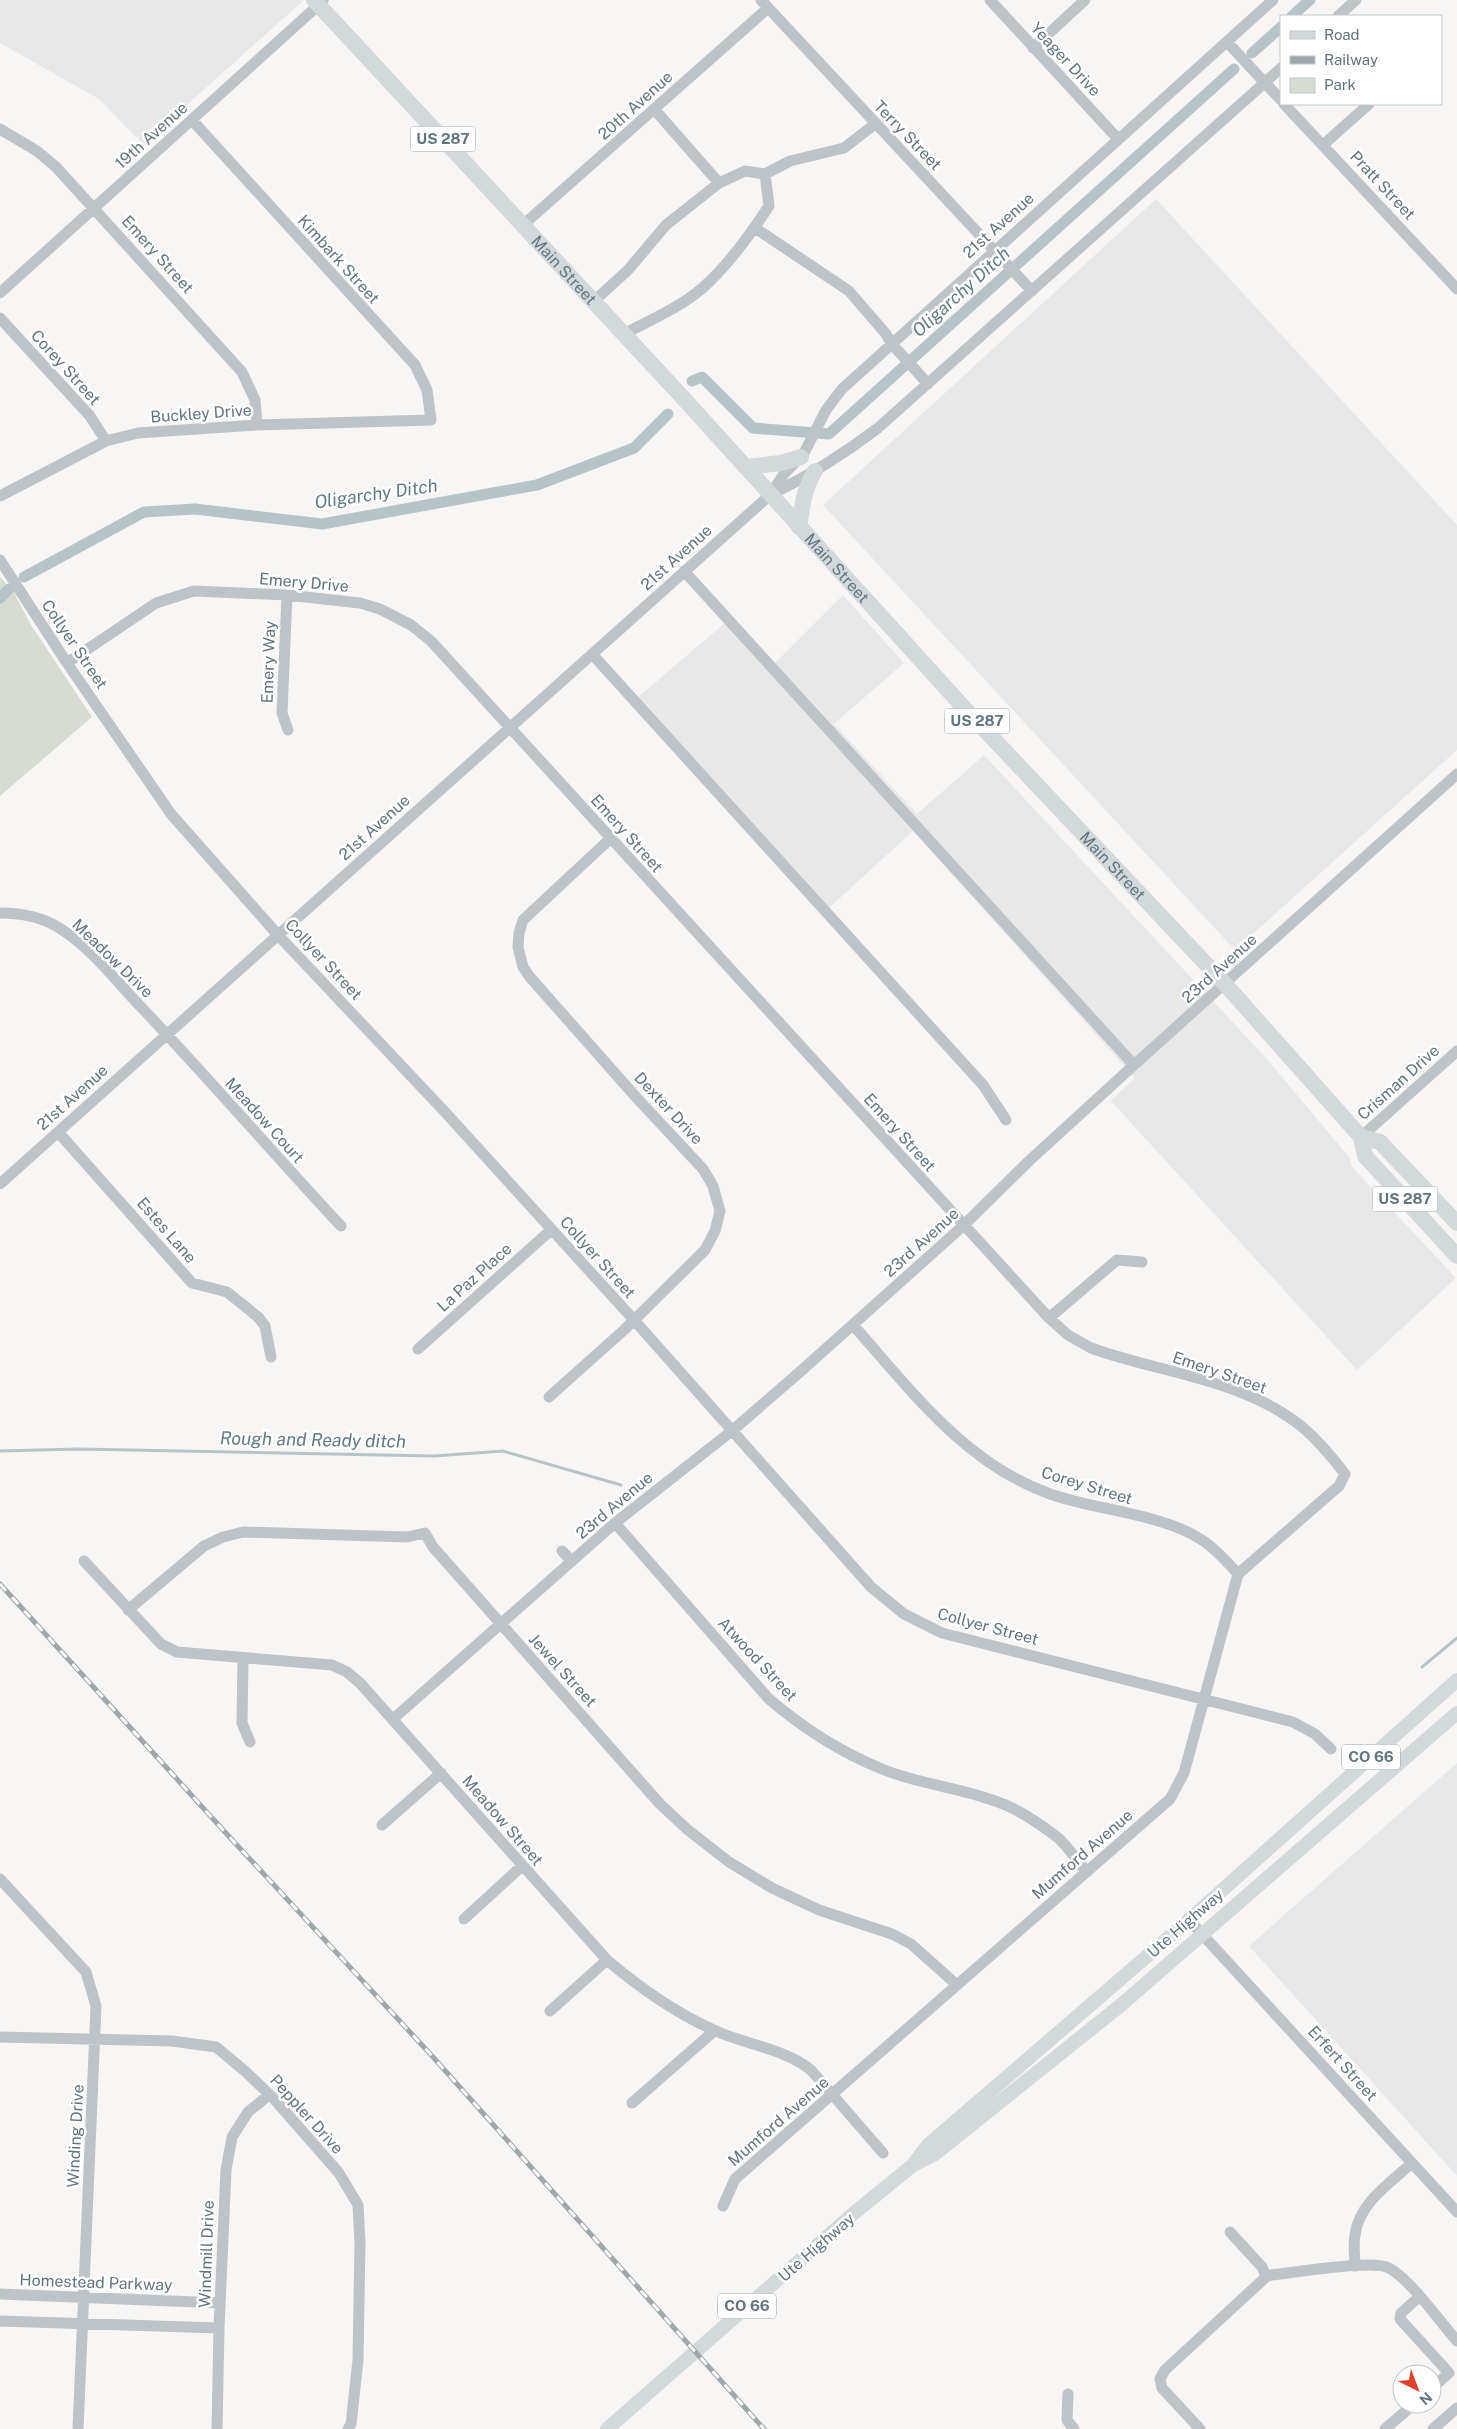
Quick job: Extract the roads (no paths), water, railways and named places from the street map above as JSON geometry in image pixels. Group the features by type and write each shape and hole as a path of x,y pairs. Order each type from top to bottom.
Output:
{"highway":[{"name":"Main Street","path":"319,2 746,467 966,710 1225,984 1361,1137 1365,1156 1457,1256"},
{"path":"746,467 782,463 801,457"},
{"path":"799,527 805,493 809,480 815,471"},
{"name":"Main Street","path":"1361,1137 1380,1142 1457,1223"}],"main road":[{"name":"Ute Highway","path":"913,2165 928,2145 1190,1920 1457,1680"},
{"name":"Ute Highway","path":"607,2429 839,2226 913,2165 935,2154 1122,2005 1204,1936 1457,1714"}],"street":[{"name":"Yeager Drive","path":"990,0 1032,48 1118,139"},
{"path":"1032,48 1085,0"},
{"name":"21st Avenue","path":"770,495 784,474 801,457 842,388 1274,0"},
{"path":"1339,15 1356,0"},
{"name":"19th Avenue","path":"0,293 192,120 319,2"},
{"name":"20th Avenue","path":"523,225 654,109 764,4"},
{"name":"Terry Street","path":"764,4 1032,291"},
{"path":"1227,42 1280,99"},
{"name":"21st Avenue","path":"0,1184 770,495 815,471 878,428 1280,69"},
{"name":"Pratt Street","path":"1285,105 1457,289"},
{"path":"1323,145 1368,105"},
{"path":"654,109 720,183"},
{"name":"Kimbark Street","path":"192,120 415,365 427,390 431,420 418,421"},
{"path":"593,302 628,270 666,225 720,183 745,171 765,174 790,161 844,148 875,124"},
{"name":"Emery Street","path":"0,129 37,151 56,167 242,372 255,400 257,425"},
{"path":"624,334 671,309 709,283 755,228 770,206 765,174"},
{"path":"755,228 849,290 886,334 891,343 928,384"},
{"name":"Corey Street","path":"0,318 90,416 106,441"},
{"name":"Buckley Drive","path":"0,496 106,441 138,433 257,425 418,421"},
{"name":"Collyer Street","path":"0,560 67,663 171,814 278,935 444,1112 634,1320 871,1587 890,1604 917,1621 942,1633 961,1639 1293,1722 1315,1734 1331,1749"},
{"path":"684,571 1134,1065"},
{"name":"Emery Drive","path":"67,663 156,602 194,591 287,595 360,603 380,608 411,625 432,641 510,728"},
{"name":"Emery Way","path":"287,595 282,713 288,730"},
{"path":"592,654 982,1085 1006,1120"},
{"name":"Emery Street","path":"510,728 1049,1318 1068,1335 1091,1348 1252,1397 1281,1412 1302,1426 1333,1459 1345,1474 1339,1486 1238,1574"},
{"name":"23rd Avenue","path":"393,1719 615,1523 733,1430 853,1325 964,1225 1029,1161 1134,1065 1457,774"},
{"name":"Dexter Drive","path":"549,1397 634,1320 705,1250 715,1231 720,1211 713,1186 703,1169 622,1082 523,967 518,947 519,933 523,920 611,838"},
{"name":"Meadow Drive","path":"0,913 17,913 40,918 61,928 84,948 166,1034"},
{"name":"Meadow Court","path":"166,1034 340,1226"},
{"name":"Crisman Drive","path":"1361,1137 1457,1050"},
{"name":"Estes Lane","path":"58,1132 192,1283 226,1292 258,1317 265,1326 271,1357"},
{"name":"La Paz Place","path":"418,1349 551,1230"},
{"path":"1049,1318 1117,1260 1142,1262"},
{"name":"Corey Street","path":"853,1325 939,1422 965,1445 1001,1469 1049,1494 1180,1528 1207,1544 1238,1574"},
{"name":"Atwood Street","path":"615,1523 769,1699 796,1722 838,1748 881,1769 903,1777 995,1800 1019,1811 1058,1838 1087,1872"},
{"name":"Jewel Street","path":"128,1610 204,1546 223,1537 243,1532 407,1537 425,1533 433,1547 501,1625 660,1804 688,1830 729,1862 772,1888 819,1910 892,1934 911,1944 957,1985"},
{"path":"562,1550 572,1561"},
{"name":"Meadow Street","path":"84,1561 161,1644 176,1652 332,1665 347,1672 393,1719 607,1960 640,1987 676,2011 747,2044 798,2060 811,2070 883,2153"},
{"name":"Mumford Avenue","path":"723,2206 735,2179 1170,1799 1184,1772 1238,1574"},
{"path":"243,1658 242,1723 250,1742"},
{"path":"382,1825 441,1773"},
{"path":"464,1919 522,1866"},
{"name":"Winding Drive","path":"0,1879 86,1972 96,2006 78,2429"},
{"name":"Erfert Street","path":"1190,1920 1457,2212"},
{"path":"550,2011 607,1960"},
{"path":"632,2103 714,2030"},
{"name":"Peppler Drive","path":"0,2037 172,2041 216,2047 246,2072 269,2095 339,2173 358,2205 360,2243 358,2360 351,2424 348,2429"},
{"name":"Windmill Drive","path":"218,2429 219,2328 226,2170 232,2137 248,2112 269,2095"},
{"path":"1355,2266 1355,2234 1361,2216 1370,2202 1412,2163"},
{"path":"1230,2232 1262,2267 1266,2277"},
{"path":"1200,2429 1162,2388 1160,2379 1165,2370 1266,2277 1355,2266 1388,2267 1402,2277 1457,2341"},
{"name":"Homestead Parkway","path":"0,2294 220,2303"},
{"path":"1419,2297 1401,2313 1400,2319 1453,2370 1442,2379"},
{"path":"0,2321 219,2328"},
{"path":"1068,2394 1067,2420 1074,2429"},
{"path":"1433,2429 1457,2408"},
{"path":"1385,2429 1402,2414"}],"waterway":[{"name":"Oligarchy Ditch","path":"1293,15 1310,0"},
{"name":"Oligarchy Ditch","path":"1252,53 1280,28"},
{"name":"Oligarchy Ditch","path":"692,381 702,377 753,428 829,434 1234,69"},
{"name":"Oligarchy Ditch","path":"24,577 144,512 195,509 322,524 537,485 634,448 668,414"},
{"name":"Oligarchy Ditch","path":"0,598 9,589"},
{"name":"Rough and Ready ditch","path":"0,1451 79,1449 434,1456 503,1451 621,1485"},
{"name":"Rough and Ready ditch","path":"1422,1667 1457,1638"}],"railway":[{"path":"0,1584 224,1831 433,2057 764,2429"}]}
